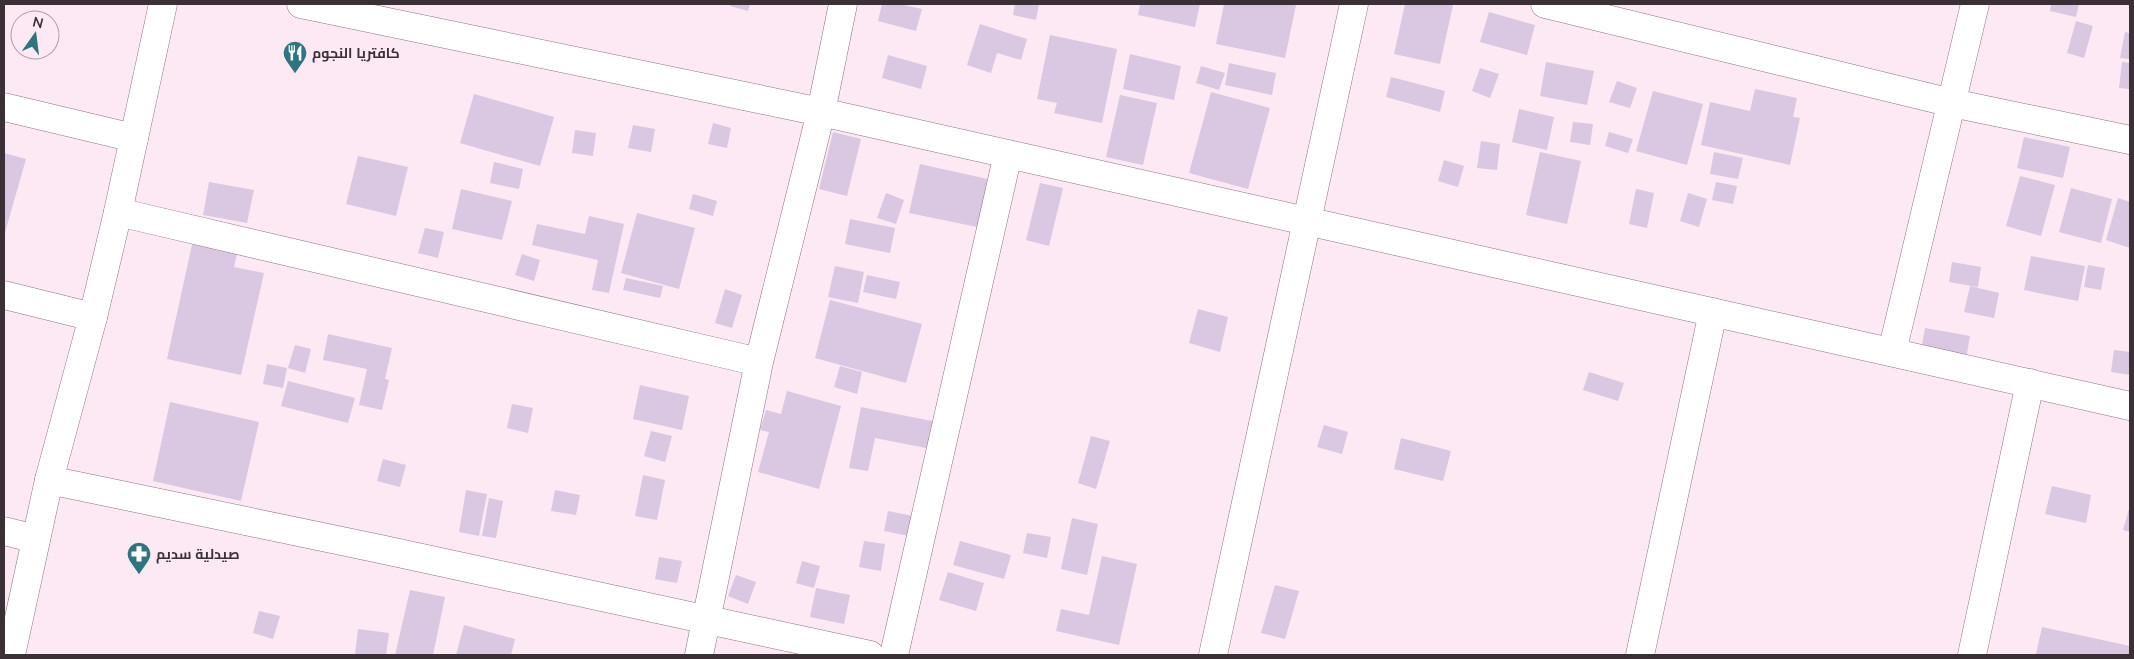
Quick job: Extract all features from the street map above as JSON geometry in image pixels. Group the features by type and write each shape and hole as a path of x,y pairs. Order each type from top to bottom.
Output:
{"street":[{"path":"11,655 49,480 93,317 118,212 163,4"},
{"path":"301,4 821,112 2130,406"},
{"path":"699,655 759,362 821,112 843,4"},
{"path":"1213,655 1354,4"},
{"path":"1545,4 1952,103 2130,140"},
{"path":"1892,352 1976,4"},
{"path":"4,107 134,138"},
{"path":"894,655 1008,154"},
{"path":"118,212 759,362"},
{"path":"4,295 93,317"},
{"path":"1640,655 1713,312"},
{"path":"1972,655 2030,383"},
{"path":"49,480 870,655"},
{"path":"4,531 36,539"}],"building":[{"path":"730,4 750,4 748,11 730,6"},
{"path":"882,4 899,4 922,9 916,31 878,21"},
{"path":"1015,4 1039,4 1036,20 1013,15"},
{"path":"1140,4 1200,4 1195,27 1138,15"},
{"path":"1224,4 1296,5 1285,58 1216,44"},
{"path":"1405,4 1453,5 1440,64 1394,54"},
{"path":"2051,4 2079,4 2076,17 2050,11"},
{"path":"1489,12 1535,25 1527,55 1480,42"},
{"path":"2076,21 2093,26 2084,58 2067,53"},
{"path":"980,24 1027,39 1021,60 997,53 991,73 967,65"},
{"path":"2125,32 2130,33 2130,59 2120,58"},
{"path":"1050,35 1117,49 1102,123 1054,113 1057,103 1037,99"},
{"path":"1130,54 1181,66 1174,100 1123,89"},
{"path":"888,55 927,66 921,89 882,78"},
{"path":"1546,62 1594,71 1587,105 1540,96"},
{"path":"2122,62 2130,63 2130,89 2119,88"},
{"path":"1229,63 1276,73 1272,95 1225,85"},
{"path":"1201,66 1225,73 1219,90 1196,83"},
{"path":"1480,68 1499,74 1490,98 1472,91"},
{"path":"1391,77 1445,91 1440,112 1386,97"},
{"path":"1617,81 1637,88 1630,108 1609,102"},
{"path":"1755,89 1797,98 1793,117 1800,118 1790,165 1701,145 1710,102 1750,111"},
{"path":"1653,91 1703,104 1687,165 1636,151"},
{"path":"1211,92 1270,108 1248,189 1189,173"},
{"path":"474,94 554,117 540,166 460,143"},
{"path":"1120,95 1157,103 1143,165 1106,157"},
{"path":"1519,109 1554,117 1547,150 1512,142"},
{"path":"1573,122 1593,124 1590,145 1570,142"},
{"path":"713,123 731,128 727,148 708,144"},
{"path":"633,125 655,129 651,152 628,148"},
{"path":"575,130 596,133 593,156 572,153"},
{"path":"833,132 861,139 847,196 819,189"},
{"path":"1609,132 1633,139 1628,153 1605,146"},
{"path":"2024,137 2070,147 2063,178 2017,168"},
{"path":"1481,141 1500,144 1497,170 1477,168"},
{"path":"1540,152 1581,161 1567,224 1526,215"},
{"path":"1714,152 1743,158 1738,179 1710,174"},
{"path":"4,153 26,159 4,236"},
{"path":"358,156 408,167 396,216 346,204"},
{"path":"1444,160 1464,166 1458,187 1438,181"},
{"path":"494,162 523,169 519,189 490,183"},
{"path":"920,164 992,180 982,228 909,213"},
{"path":"2020,176 2055,185 2041,236 2006,226"},
{"path":"209,182 254,190 247,223 203,215"},
{"path":"1716,182 1737,186 1733,204 1712,200"},
{"path":"1040,183 1063,188 1049,246 1026,240"},
{"path":"2071,188 2112,199 2101,243 2059,232"},
{"path":"461,189 512,201 502,240 452,229"},
{"path":"1636,189 1654,193 1647,228 1629,224"},
{"path":"886,193 904,200 896,224 877,218"},
{"path":"1688,193 1707,199 1699,227 1680,221"},
{"path":"693,194 717,201 713,216 689,209"},
{"path":"2118,198 2130,202 2130,248 2106,240"},
{"path":"637,213 695,228 679,289 621,273"},
{"path":"589,216 624,224 609,293 592,290 598,260 532,245 537,224 585,234"},
{"path":"850,219 895,228 890,253 845,244"},
{"path":"425,228 444,232 438,258 418,253"},
{"path":"193,240 238,250 234,267 264,273 241,375 167,359"},
{"path":"522,254 540,260 534,281 515,275"},
{"path":"2031,256 2085,266 2078,301 2024,290"},
{"path":"1952,262 1981,267 1978,287 1949,282"},
{"path":"2088,265 2105,268 2101,290 2084,287"},
{"path":"835,266 864,272 858,303 828,297"},
{"path":"867,275 900,282 896,299 863,292"},
{"path":"626,278 663,286 660,298 623,290"},
{"path":"1970,286 1999,293 1994,318 1964,312"},
{"path":"725,289 742,295 732,328 715,323"},
{"path":"830,300 922,324 906,383 815,358"},
{"path":"1198,309 1228,317 1220,352 1189,343"},
{"path":"1925,328 1970,336 1966,359 1921,351"},
{"path":"328,334 392,348 385,379 389,380 382,410 359,405 367,369 323,360"},
{"path":"295,345 311,349 305,373 288,368"},
{"path":"2114,350 2130,352 2130,375 2111,372"},
{"path":"267,364 287,368 283,388 263,384"},
{"path":"840,366 862,372 857,394 834,387"},
{"path":"1589,372 1624,383 1618,401 1583,390"},
{"path":"288,381 355,398 348,423 281,406"},
{"path":"640,385 689,396 682,430 633,419"},
{"path":"787,391 841,406 819,489 758,472 769,432 760,430 766,410 781,414"},
{"path":"170,402 259,422 241,501 153,481"},
{"path":"512,404 533,408 528,433 507,428"},
{"path":"861,407 937,422 931,449 875,438 868,471 849,468"},
{"path":"1324,425 1348,432 1342,454 1317,447"},
{"path":"651,431 672,436 665,462 644,456"},
{"path":"1091,436 1110,441 1096,489 1078,483"},
{"path":"1401,438 1451,451 1443,481 1394,469"},
{"path":"383,459 406,465 400,487 377,481"},
{"path":"643,475 665,480 657,520 635,516"},
{"path":"2052,486 2091,495 2086,523 2045,514"},
{"path":"466,490 487,494 479,536 459,532"},
{"path":"555,490 580,495 576,515 551,511"},
{"path":"489,498 503,501 496,538 482,536"},
{"path":"2130,506 2130,532 2123,530"},
{"path":"888,511 913,516 909,536 884,531"},
{"path":"1072,518 1098,524 1087,575 1061,569"},
{"path":"1027,533 1051,537 1047,558 1023,553"},
{"path":"864,541 885,544 881,571 859,567"},
{"path":"960,541 1011,555 1004,579 953,565"},
{"path":"1102,556 1137,564 1119,645 1056,631 1061,609 1089,615"},
{"path":"659,557 682,561 677,583 655,579"},
{"path":"802,561 820,566 814,588 796,583"},
{"path":"948,572 984,583 976,611 939,600"},
{"path":"736,575 756,582 748,604 728,596"},
{"path":"1275,585 1299,591 1285,639 1261,633"},
{"path":"816,588 850,595 844,624 810,617"},
{"path":"410,590 445,597 433,655 395,655"},
{"path":"259,611 280,616 273,639 253,633"},
{"path":"464,625 515,639 511,655 456,655"},
{"path":"2042,627 2130,646 2130,655 2036,654"},
{"path":"358,629 389,633 386,655 355,655"}],"place":[{"name":"كافتريا النجوم","path":"295,74"},
{"name":"صيدلية سديم","path":"139,575"}]}
